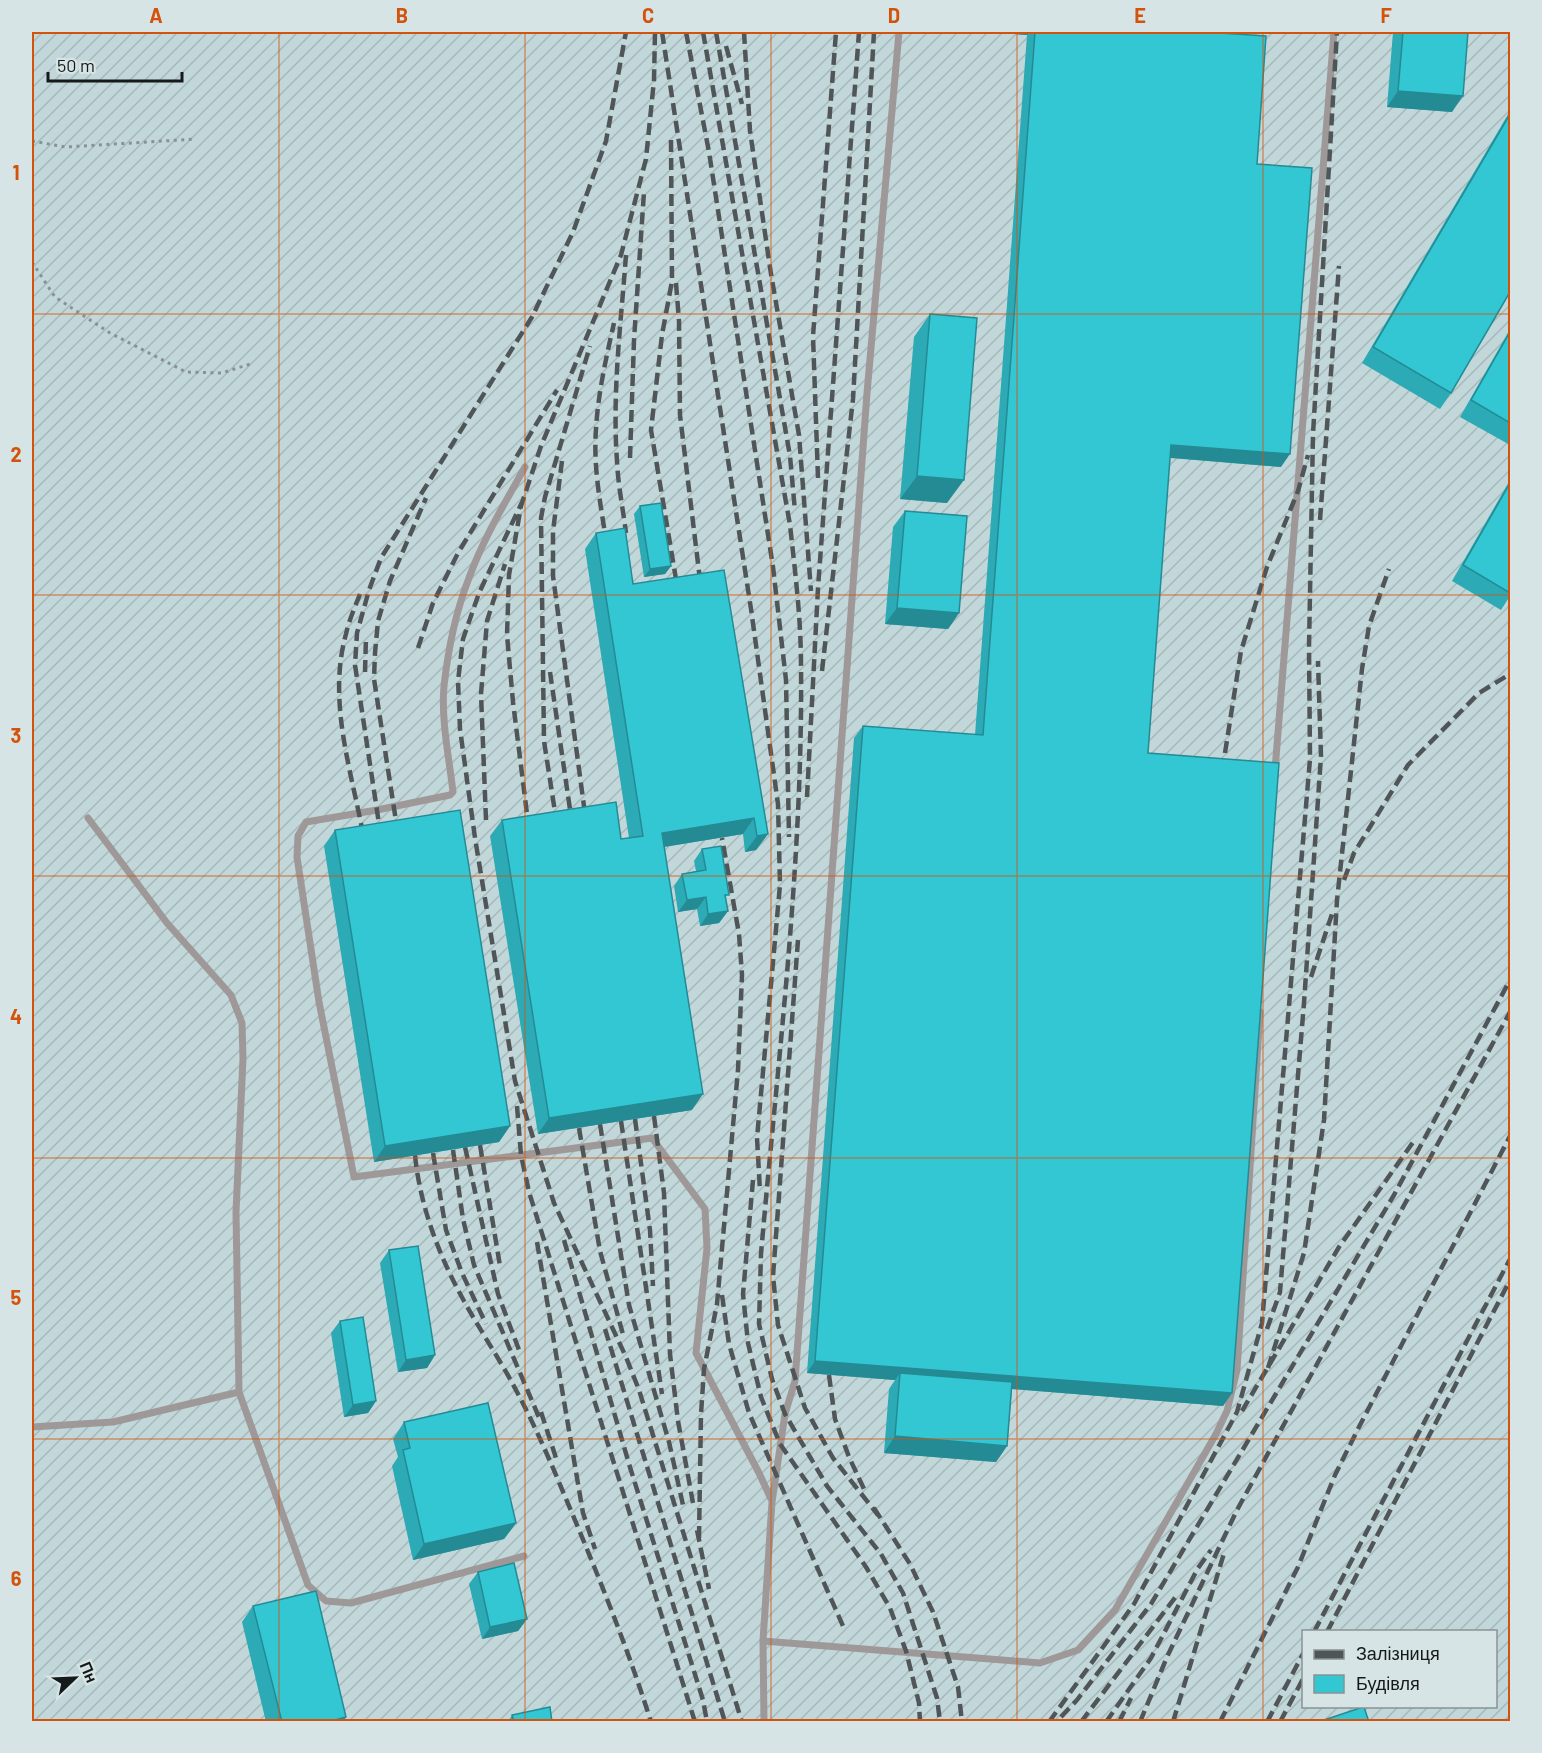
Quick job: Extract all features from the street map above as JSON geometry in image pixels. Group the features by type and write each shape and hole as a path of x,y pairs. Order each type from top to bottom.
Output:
{"lane":[{"path":"764,1722 763,1641 772,1502 784,1414 795,1381 867,393 899,32"},
{"path":"1275,781 1334,32"},
{"path":"525,467 468,578 452,636 444,687 453,792 450,795 377,810 306,822 298,836 297,858 319,1002 354,1177 652,1138 705,1209 708,1248 696,1353 772,1502"},
{"path":"88,818 167,923 231,995 242,1023 243,1059 236,1212 239,1392 308,1586 326,1601 351,1603 524,1556"},
{"path":"763,1641 1040,1663 1078,1650 1115,1610 1216,1434 1227,1410 1237,1370 1261,1005"},
{"path":"32,1427 113,1422 239,1392"}],"path":[{"path":"32,141 66,147 196,139"},
{"path":"32,262 55,297 110,333 186,372 222,373 250,364"}],"shaded area":[{"path":"32,32 1510,32 1510,1721 32,1722"}],"building":[{"path":"1035,32 1205,32 1266,36 1257,164 1312,168 1290,454 1171,445 1148,753 1279,763 1232,1393 815,1361 863,726 983,735"},
{"path":"1403,32 1468,32 1463,96 1398,91"},
{"path":"1510,114 1510,292 1451,393 1373,347"},
{"path":"930,314 977,318 964,480 917,476"},
{"path":"1510,332 1510,423 1471,400"},
{"path":"1510,483 1510,593 1463,565"},
{"path":"661,503 671,566 650,569 640,506"},
{"path":"905,511 967,516 959,613 897,608"},
{"path":"625,528 633,584 724,570 768,834 757,836 754,818 662,833 703,1094 549,1118 502,820 616,802 621,839 643,836 596,533"},
{"path":"460,810 510,1126 385,1146 335,830"},
{"path":"721,846 729,895 725,895 728,911 708,914 706,897 687,900 682,874 706,870 702,849"},
{"path":"418,1246 435,1355 406,1360 389,1250"},
{"path":"363,1317 376,1401 353,1405 340,1321"},
{"path":"900,1373 1012,1382 1007,1446 895,1436"},
{"path":"488,1403 516,1523 424,1544 403,1450 410,1448 404,1422"},
{"path":"514,1563 527,1619 490,1627 478,1572"},
{"path":"316,1591 346,1717 328,1722 282,1722 253,1606"},
{"path":"550,1707 552,1722 514,1722 512,1715"},
{"path":"1364,1708 1369,1722 1318,1722"}],"railway":[{"path":"381,837 355,665 357,633 369,590 381,558 532,317 573,232 606,141 626,32"},
{"path":"529,830 507,635 509,575 521,506 541,446 621,255 646,159 654,80 655,32"},
{"path":"662,32 751,609 778,804 780,885 757,1138 760,1191"},
{"path":"686,32 709,152 773,567 786,680 789,837"},
{"path":"703,32 790,525 800,630 801,739 794,886 761,1254 759,1324 772,1379 785,1414 827,1486 881,1554 903,1593 937,1698 940,1722"},
{"path":"716,32 790,456 795,511"},
{"path":"744,32 750,131 771,274 799,435 811,591"},
{"path":"818,478 813,336 836,32"},
{"path":"807,797 818,588 859,32"},
{"path":"822,671 853,399 874,32"},
{"path":"1049,1722 1134,1604 1237,1412 1262,1323 1310,759 1309,647 1313,434 1337,32"},
{"path":"726,46 742,104"},
{"path":"671,140 672,281 662,335 651,430 678,591"},
{"path":"630,458 634,340 644,192"},
{"path":"626,255 616,409 619,488 626,533"},
{"path":"1320,520 1339,266"},
{"path":"676,283 679,321 680,415 701,588"},
{"path":"607,546 598,488 595,444 600,389 614,323"},
{"path":"557,825 544,741 541,518 545,497 590,346"},
{"path":"418,648 433,603 458,553 557,390"},
{"path":"1225,753 1241,651 1267,567 1298,491 1308,455"},
{"path":"562,461 553,531 553,576 586,821"},
{"path":"398,834 374,679 375,653 378,621 390,581 426,498"},
{"path":"524,498 479,593 463,639 458,681 460,729 475,838 515,1081 554,1203 626,1357 639,1390 742,1722"},
{"path":"486,820 481,694 487,621 505,564"},
{"path":"1268,1368 1304,1253 1324,1120 1337,900 1362,669 1369,626 1389,569"},
{"path":"360,594 346,634 339,685 343,737 364,839"},
{"path":"365,672 366,637"},
{"path":"1267,1329 1280,1292 1304,1003 1321,756 1318,661"},
{"path":"550,672 572,823"},
{"path":"1344,880 1354,853 1408,765 1479,693 1510,674"},
{"path":"699,1538 704,1369 717,1304 738,1070 742,975 739,934 722,838"},
{"path":"1311,977 1332,914"},
{"path":"798,940 773,1276 778,1325 805,1408 833,1458 878,1515"},
{"path":"1061,1717 1077,1700 1151,1604 1394,1195 1510,980"},
{"path":"1140,1722 1167,1657 1237,1510 1510,1012"},
{"path":"517,1106 521,1155 529,1192 695,1722"},
{"path":"654,1116 664,1193 670,1354 678,1421 693,1503"},
{"path":"635,1119 650,1230 653,1286"},
{"path":"621,1121 662,1394"},
{"path":"600,1124 629,1305 669,1442 683,1505"},
{"path":"579,1128 600,1251 624,1338"},
{"path":"1220,1722 1298,1567 1335,1475 1510,1136"},
{"path":"1242,1411 1339,1247 1416,1138"},
{"path":"480,1145 500,1266"},
{"path":"465,1147 498,1294 519,1350"},
{"path":"453,1150 463,1219 474,1265 541,1422"},
{"path":"433,1153 446,1230 462,1273 486,1324"},
{"path":"415,1155 421,1193 439,1248 455,1284 511,1380 541,1441 607,1598 651,1722"},
{"path":"753,1180 743,1294 748,1343 761,1397 780,1444 866,1567 890,1608 906,1651 919,1703 920,1722"},
{"path":"564,1240 629,1464 703,1700 707,1722"},
{"path":"537,1242 583,1513 595,1549"},
{"path":"1315,1630 1510,1259"},
{"path":"1328,1630 1510,1280"},
{"path":"722,1295 729,1344 749,1413 843,1626"},
{"path":"605,1329 725,1722"},
{"path":"829,1375 835,1419 864,1489"},
{"path":"541,1412 557,1461"},
{"path":"874,1508 910,1564 933,1612 958,1687 962,1722"},
{"path":"697,1530 709,1589"},
{"path":"1106,1722 1151,1658 1198,1568 1211,1550"},
{"path":"1173,1722 1225,1550"},
{"path":"1081,1722 1177,1595"},
{"path":"1267,1722 1302,1656"},
{"path":"1280,1722 1302,1681"},
{"path":"1119,1722 1131,1698"}]}
